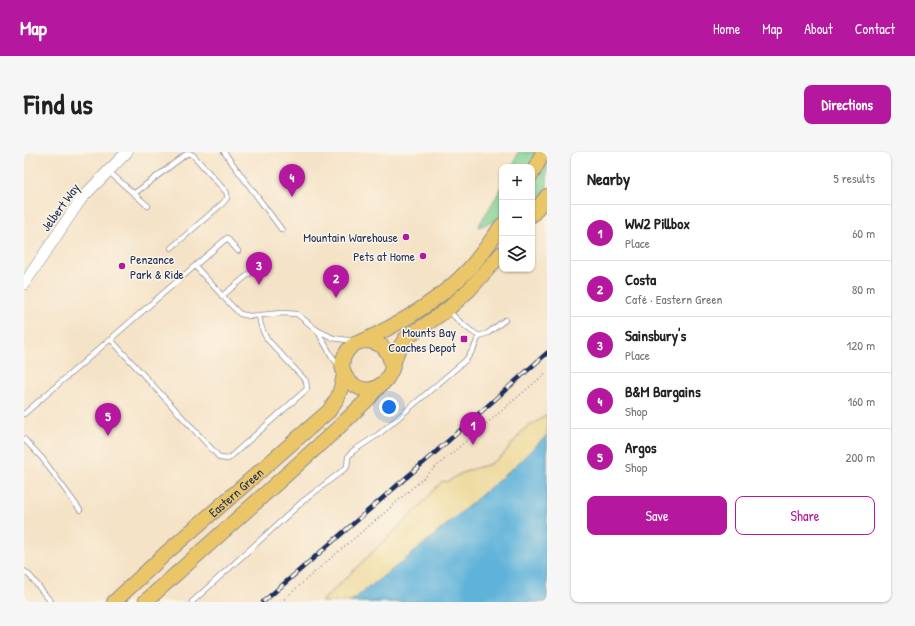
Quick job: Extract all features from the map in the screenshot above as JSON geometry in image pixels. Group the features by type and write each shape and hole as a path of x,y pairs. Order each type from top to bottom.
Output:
{"highway":[{"path":"535,168 542,152"},
{"path":"535,212 547,196"},
{"path":"499,230 491,242 468,269 443,292 420,309 382,332 352,346 343,360 344,372 347,379 352,384 364,389 380,386 386,380 392,369 397,352 405,339 448,309 470,289 499,256"},
{"path":"362,342 374,342 384,348 389,354 392,369"},
{"name":"Eastern Green","path":"114,602 165,554 329,411 338,397 344,372"},
{"name":"Eastern Green","path":"144,602 337,429 380,386"}],"street":[{"name":"Jelbert Way","path":"24,284 81,199 127,152"}],"lane":[{"path":"224,152 282,230"},
{"path":"135,193 189,153 193,155 227,193 227,198 223,203 171,248"},
{"path":"108,171 135,193 148,206"},
{"path":"24,414 108,341 112,340 114,336 227,238 238,251"},
{"path":"195,266 240,314 260,316 282,313 297,314 317,330 333,338 362,342"},
{"path":"222,296 254,270 253,268"},
{"path":"448,309 457,320 470,331 479,336 488,334 505,320"},
{"path":"112,340 220,458 228,459 306,389 306,381 295,371 264,335 260,324 260,316"},
{"path":"317,330 331,355 344,372"},
{"path":"192,602 302,502 347,467 348,457 353,451 379,434 466,360 474,348 479,336"},
{"path":"24,439 42,458 80,510"},
{"path":"24,571 30,576 51,602"}],"path":[{"path":"281,602 547,372"}],"green space":[{"path":"518,152 547,152 547,191 535,201 535,164 514,164"},
{"path":"499,192 499,220 478,227"}],"sand":[{"path":"547,414 547,602 321,602 418,508 442,481 447,482 469,470 490,464 503,455 523,430"}],"water":[{"path":"547,435 547,602 350,602 411,555 514,467"}],"railway":[{"path":"263,602 547,353"}],"place":[{"name":"B&M Bargains","path":"292,197"},
{"name":"Mountain Warehouse","path":"406,237"},
{"name":"Pets at Home","path":"423,256"},
{"name":"Penzance Park & Ride","path":"122,266"},
{"name":"Sainsbury's","path":"259,285"},
{"name":"Costa","path":"336,298"},
{"name":"Mounts Bay Coaches Depot","path":"464,339"},
{"name":"Argos","path":"108,436"},
{"name":"WW2 Pillbox","path":"473,445"}]}
